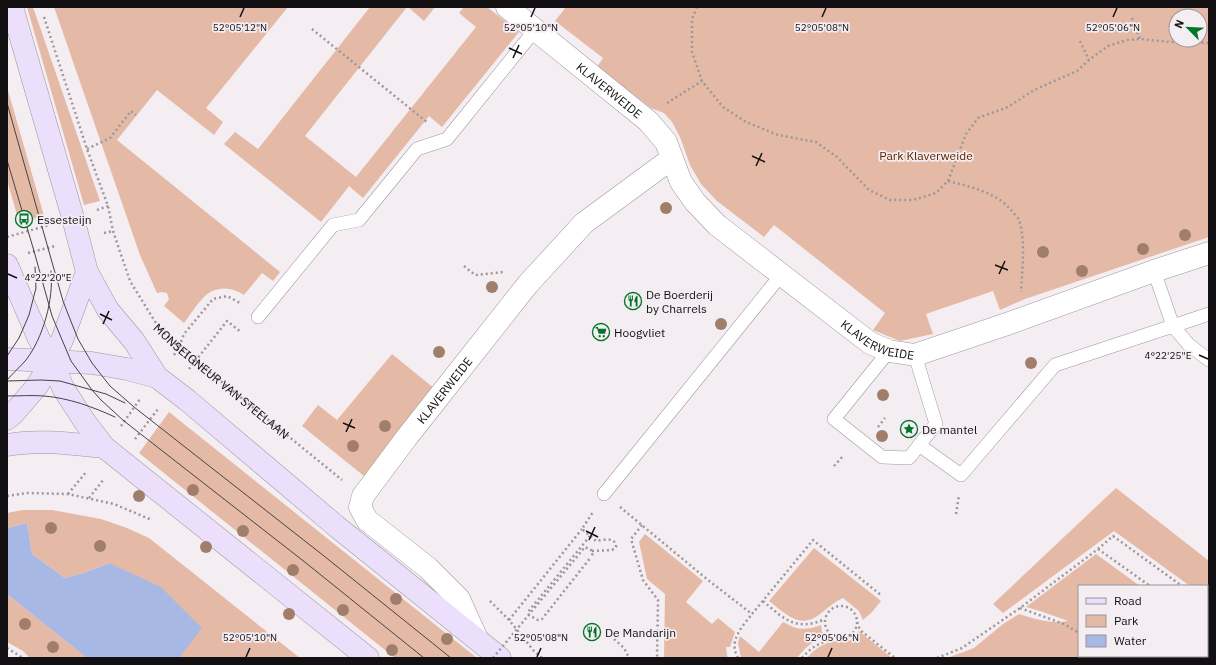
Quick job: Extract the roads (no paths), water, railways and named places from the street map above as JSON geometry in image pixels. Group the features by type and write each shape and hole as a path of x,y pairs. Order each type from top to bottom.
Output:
{"main road":[{"path":"12,7 74,218 86,272 108,310 134,341 165,383 336,526 500,658"},
{"path":"7,265 39,339 52,361 63,388 85,422 112,453 368,658"},
{"path":"7,419 37,386 52,361 62,340 86,272"},
{"path":"7,359 92,363 127,369 165,383"},
{"path":"7,445 53,442 112,453"}],"street":[{"name":"KLAVERWEIDE","path":"507,7 648,121 666,142 681,182 695,202 717,225 870,343 888,351 915,354 1209,253"},
{"name":"KLAVERWEIDE","path":"477,639 459,599 428,568 367,520 360,507 362,496 532,280 584,222 672,159"}],"lane":[{"path":"258,317 333,225 359,220 417,149 447,139 535,30"},
{"path":"1154,271 1173,326 1189,345 1209,360"},
{"path":"604,494 780,275"},
{"path":"919,446 961,475 1055,365 1209,314"},
{"path":"888,351 834,419 882,457 909,458 936,424 915,354"}],"water":[{"path":"27,523 32,554 65,578 84,573 109,563 161,587 202,628 179,658 87,658 7,594 7,528"}],"tram line":[{"path":"7,103 63,301 78,339 92,363 110,386 134,407 451,658"},
{"path":"7,160 52,316 71,361 92,390 124,421 306,563 424,658"},
{"path":"7,356 19,338 29,315 36,288 35,267"},
{"path":"7,380 26,360 38,341 49,306 51,294 51,271"},
{"path":"7,381 60,381 106,394 125,403"},
{"path":"7,396 53,397 89,406 115,417"}],"place":[{"name":"Essesteijn","path":"24,219"},
{"name":"De Boerderij by Charrels","path":"633,301"},
{"name":"Hoogvliet","path":"601,332"},
{"name":"De mantel","path":"909,429"},
{"name":"De Mandarijn","path":"592,632"}],"park label":[{"name":"Park Klaverweide","path":"926,155"}]}
